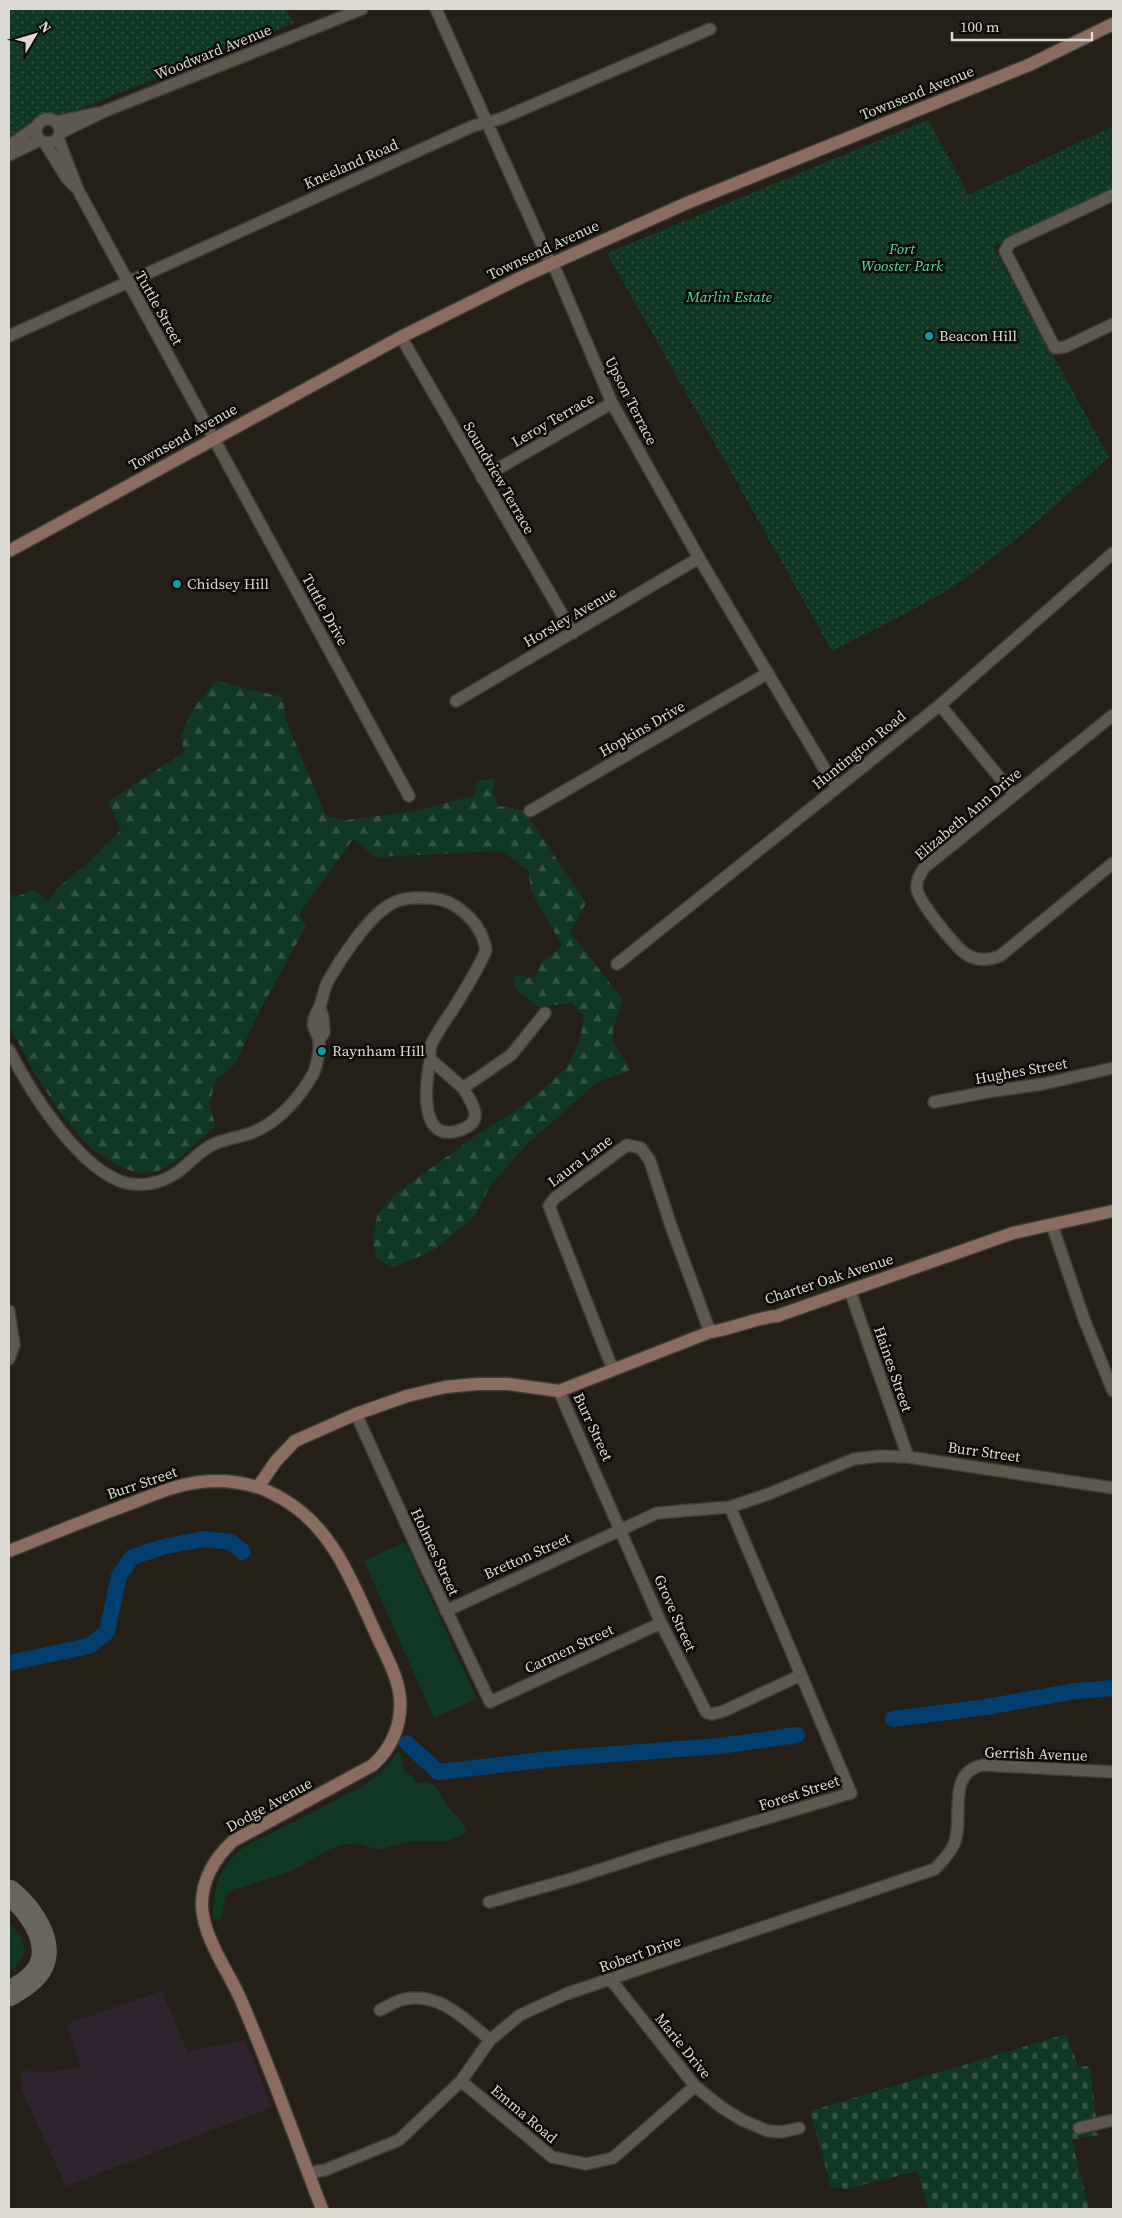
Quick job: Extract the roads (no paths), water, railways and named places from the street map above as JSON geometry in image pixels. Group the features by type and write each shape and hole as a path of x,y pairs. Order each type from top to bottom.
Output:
{"main road":[{"name":"Townsend Avenue","path":"9,551 401,337 551,263 701,197 1029,65 1113,24"},
{"name":"Charter Oak Avenue","path":"559,1391 710,1332 777,1316 1004,1236 1113,1211"},
{"name":"Burr Street","path":"9,1551 167,1489 203,1482 258,1487 276,1461 295,1441 356,1414 407,1396 445,1387 508,1384 559,1391"},
{"name":"Dodge Avenue","path":"258,1487 290,1503 330,1540 347,1571 390,1665 400,1696 400,1712 396,1733 390,1746 379,1760 334,1788 233,1841 216,1859 210,1869 203,1889 202,1907 206,1927 240,1998 322,2209"}],"street":[{"name":"Woodward Avenue","path":"58,131 362,9"},
{"name":"Upson Terrace","path":"436,9 612,403 700,558 830,778 837,786"},
{"name":"Kneeland Road","path":"9,336 473,126 487,121 500,120 710,29"},
{"path":"9,146 36,127 43,119 50,119 58,131 52,143 42,142 9,155"},
{"path":"36,127 36,134 42,142"},
{"name":"Tuttle Street","path":"58,131 78,190 214,439"},
{"name":"Tuttle Street","path":"42,142 66,178 78,190"},
{"path":"1113,195 1010,243 1005,251 1055,348 1065,347 1113,324"},
{"name":"Soundview Terrace","path":"401,337 573,633"},
{"name":"Leroy Terrace","path":"482,478 612,403"},
{"name":"Tuttle Drive","path":"214,439 409,796"},
{"name":"Huntington Road","path":"617,964 940,705 1113,553"},
{"name":"Horsley Avenue","path":"456,701 700,558"},
{"name":"Hopkins Drive","path":"530,811 768,673"},
{"path":"940,705 1014,796"},
{"name":"Elizabeth Ann Drive","path":"1113,715 925,867 917,880 918,894 924,906 963,952 981,960 1000,956 1113,863"},
{"path":"9,1050 25,1080 48,1115 96,1166 114,1178 136,1184 166,1179 211,1145 249,1134 278,1117 296,1099 314,1072 319,1039 313,1031 314,1016 320,1008 327,983 340,963 374,918 389,905 409,898 431,898 450,903 466,915 477,926 484,939 486,950 431,1046 426,1076 427,1108 430,1118 439,1129 455,1132 467,1128 475,1119 474,1106 463,1088 430,1059"},
{"path":"463,1088 511,1055 545,1013"},
{"name":"Hughes Street","path":"934,1102 1043,1084 1113,1068"},
{"name":"Laura Lane","path":"613,1370 549,1206 555,1198 627,1145 641,1148 650,1161 670,1223 710,1332"},
{"path":"1052,1224 1084,1319 1113,1391"},
{"name":"Haines Street","path":"850,1291 908,1458"},
{"path":"9,1311 14,1345 9,1359"},
{"name":"Burr Street","path":"559,1391 622,1530 657,1513 730,1507 766,1495 844,1461 871,1456 908,1458 1113,1488"},
{"name":"Holmes Street","path":"356,1414 490,1702"},
{"name":"Forest Street","path":"489,1902 571,1879 851,1793 730,1507"},
{"name":"Bretton Street","path":"446,1610 622,1530"},
{"name":"Grove Street","path":"622,1530 661,1623 702,1708 706,1712 712,1714 724,1711 802,1675"},
{"name":"Carmen Street","path":"490,1702 661,1623"},
{"name":"Gerrish Avenue","path":"962,1778 972,1767 983,1765 1113,1772"},
{"name":"Robert Drive","path":"308,2173 326,2170 399,2140 461,2081 490,2040 520,2015 566,1994 935,1869 954,1844 962,1778"},
{"name":"Marie Drive","path":"611,1980 695,2086 742,2120 768,2131 782,2132 799,2128"},
{"path":"380,2010 402,2000 425,1998 447,2005 490,2040"},
{"name":"Emma Road","path":"461,2081 552,2157 586,2164 613,2158 695,2086"},
{"path":"1079,2128 1113,2120"}],"waterway":[{"path":"9,1663 89,1646 107,1632 119,1576 132,1557 166,1546 205,1539 231,1542 243,1552"},
{"path":"893,1719 986,1707 1076,1691 1113,1688"},
{"path":"407,1743 438,1772 561,1758 720,1746 797,1735"}],"place":[{"name":"Beacon Hill","path":"929,336"},
{"name":"Chidsey Hill","path":"177,584"},
{"name":"Raynham Hill","path":"322,1051"}],"park label":[{"name":"Fort Wooster Park","path":"902,258"},
{"name":"Marlin Estate","path":"729,297"}]}
